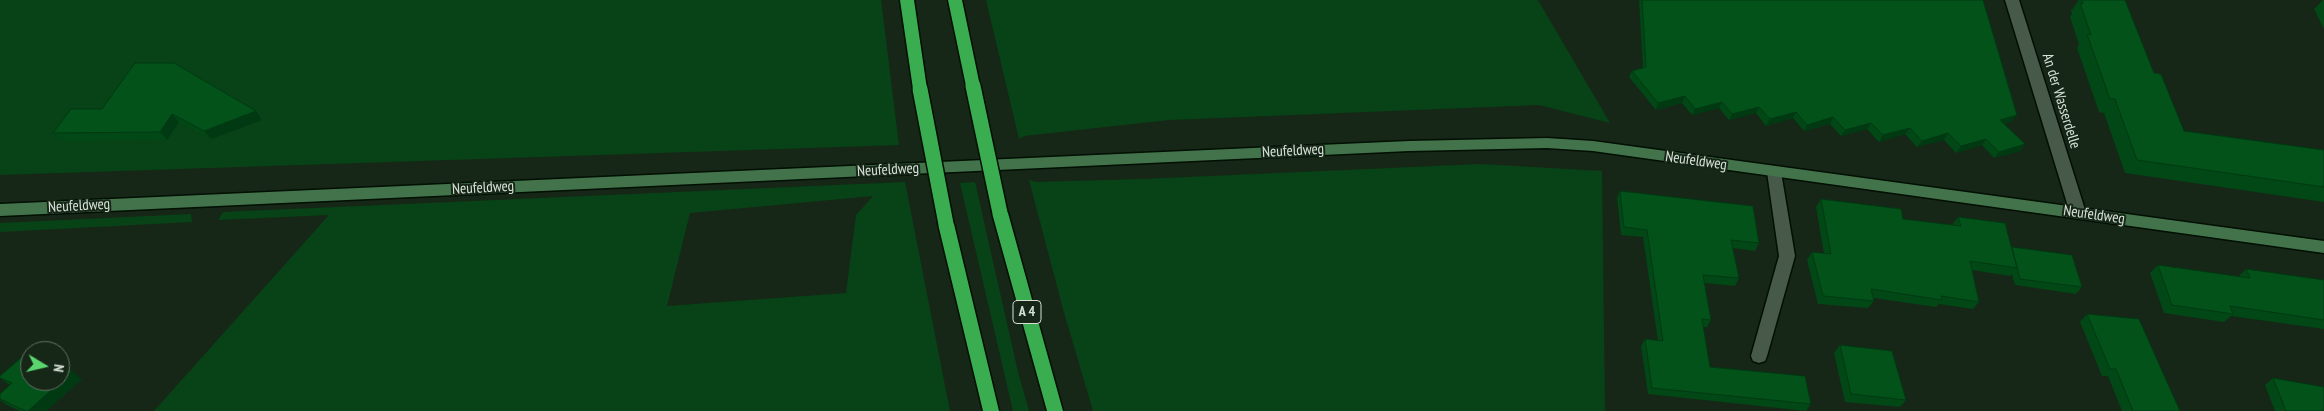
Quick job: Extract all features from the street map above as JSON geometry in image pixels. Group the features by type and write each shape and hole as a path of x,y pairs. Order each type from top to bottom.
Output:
{"highway":[{"path":"907,0 920,89 946,224 991,411"},
{"name":"A 4","path":"955,0 1000,213 1054,411"}],"main road":[{"name":"Neufeldweg","path":"0,210 1490,143 1547,143 1593,146 2324,247"}],"street":[{"name":"An der Wasserdelle","path":"2012,0 2078,212"},
{"path":"1759,356 1787,256 1774,172"}],"green space":[{"path":"0,0 881,0 899,145 0,175"},
{"path":"986,0 1538,0 1610,123 1539,105 1169,120 1024,136 1019,139"},
{"path":"1480,164 1602,171 1605,411 1093,411 1063,309 1029,180 1036,182 1143,179"},
{"path":"905,182 950,411 154,411 329,215 218,220 223,212","holes":["873,196 856,215 846,293 667,306 690,213"]},
{"path":"975,182 1018,372 1029,411 1013,411 960,183"},
{"path":"191,214 192,222 0,232 0,223"}],"building":[{"path":"1642,0 1983,0 2017,115 2000,120 2025,144 1999,152 1986,139 1961,146 1948,133 1922,141 1910,128 1883,135 1871,123 1845,130 1833,117 1807,125 1796,112 1770,119 1759,107 1732,114 1722,102 1695,109 1685,96 1658,103 1632,71 1646,67"},
{"path":"2082,0 2125,0 2154,73 2161,74 2184,131 2324,150 2324,187 2137,160 2115,99 2110,99 2087,34 2091,35 2080,3 2083,4"},
{"path":"135,63 174,63 256,111 204,131 172,114 160,132 53,133 71,109 102,109"},
{"path":"1620,191 1753,206 1759,243 1731,240 1739,278 1703,275 1711,320 1702,319 1710,367 1805,376 1811,404 1652,388 1645,339 1663,341 1647,230 1624,227"},
{"path":"1821,199 1901,209 1903,219 1961,226 1958,217 2005,223 2017,268 1970,261 1979,302 1941,296 1942,300 1871,289 1874,301 1823,296 1812,252 1831,254"},
{"path":"2012,247 2072,255 2082,287 2020,279"},
{"path":"2158,265 2250,278 2246,269 2324,280 2324,320 2230,306 2233,314 2172,305"},
{"path":"2087,314 2139,319 2180,411 2133,411 2116,369 2110,369"},
{"path":"1840,345 1892,351 1906,400 1851,394"},
{"path":"20,359 20,391 50,391 26,411 0,399 0,394 12,383 0,378"},
{"path":"2273,378 2324,387 2324,411 2286,411"}]}
